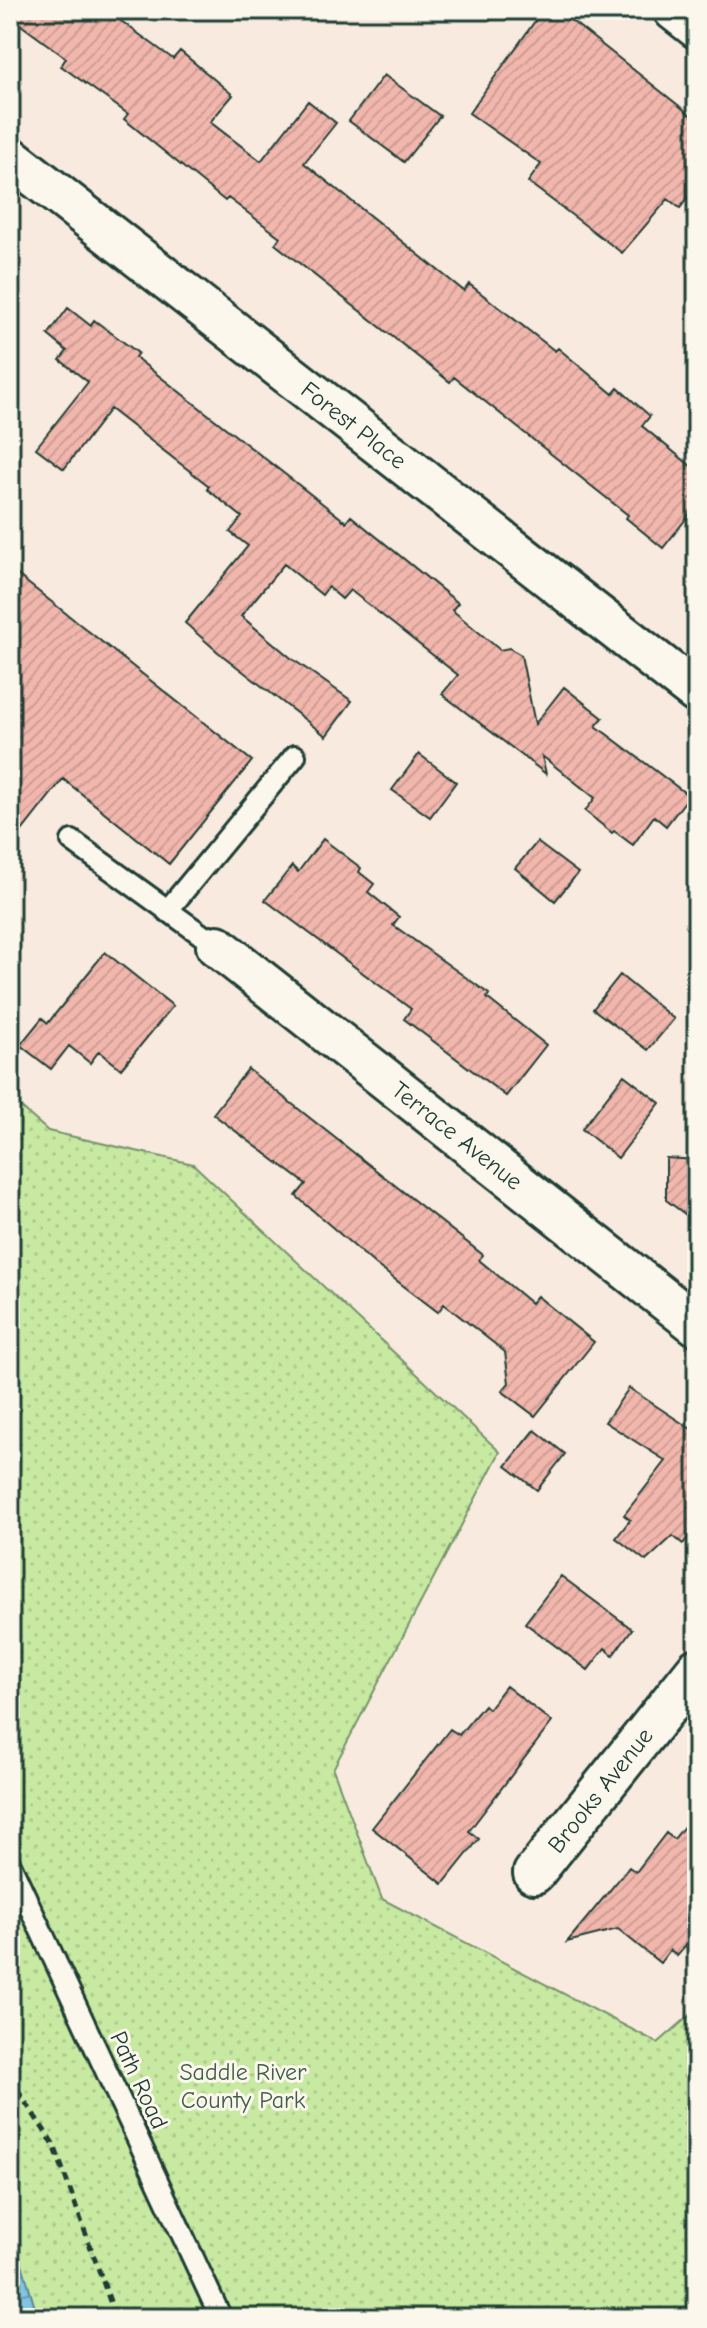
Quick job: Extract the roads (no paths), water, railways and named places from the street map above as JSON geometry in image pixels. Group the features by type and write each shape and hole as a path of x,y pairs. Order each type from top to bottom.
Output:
{"street":[{"path":"674,10 697,28"},
{"name":"Forest Place","path":"10,157 697,693"},
{"name":"Terrace Avenue","path":"217,946 697,1325"},
{"name":"Brooks Avenue","path":"534,1873 697,1669"}],"lane":[{"path":"167,911 295,756"},
{"path":"72,841 217,946"},
{"name":"Path Road","path":"10,1864 221,2318"}],"water":[{"path":"10,2223 38,2318 10,2318"}],"park label":[{"name":"Saddle River County Park","path":"243,2086"}]}
